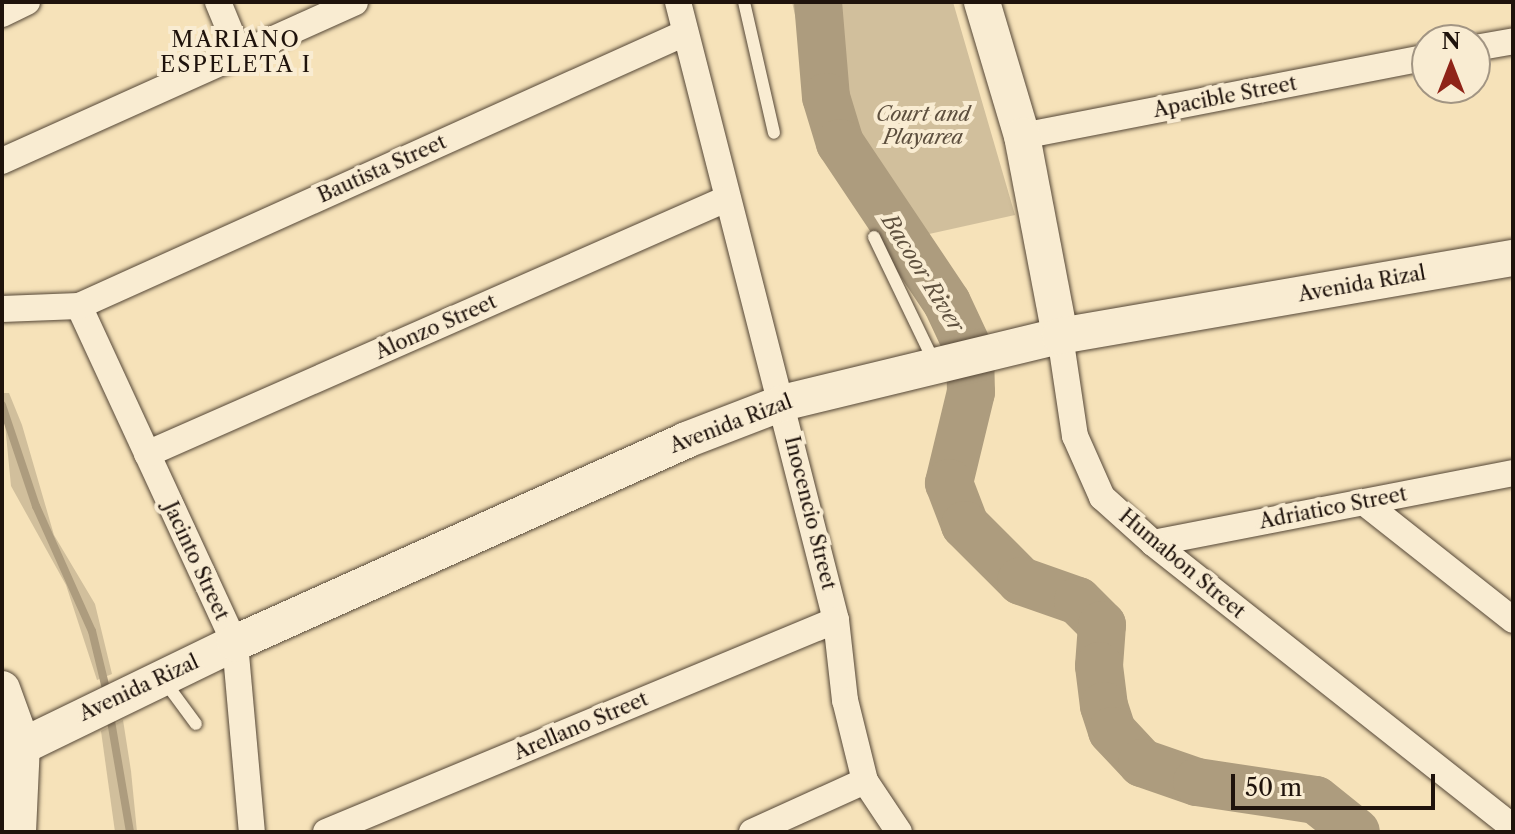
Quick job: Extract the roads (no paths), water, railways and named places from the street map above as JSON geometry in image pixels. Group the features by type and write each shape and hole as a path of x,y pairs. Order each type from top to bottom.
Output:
{"main road":[{"name":"Humabon Street","path":"982,2 1022,136 1060,336"},
{"name":"Avenida Rizal","path":"12,750 235,643 686,440 782,403 1060,336 1513,258"},
{"path":"2,689 12,750 18,832"}],"street":[{"path":"2,14 27,2"},
{"path":"218,2 239,53"},
{"path":"2,161 355,2"},
{"name":"Inocencio Street","path":"678,2 724,200 782,403 836,620 845,700 865,781 899,832"},
{"name":"Bautista Street","path":"79,306 685,33"},
{"path":"1491,45 1513,41"},
{"name":"Apacible Street","path":"1022,136 1411,60"},
{"name":"Alonzo Street","path":"147,454 724,200"},
{"path":"2,309 79,306"},
{"name":"Jacinto Street","path":"79,306 235,643 237,726 252,832"},
{"name":"Humabon Street","path":"1060,336 1075,436 1102,497 1153,543 1513,827"},
{"name":"Adriatico Street","path":"1153,543 1513,473"},
{"path":"1365,503 1513,620"},
{"name":"Arellano Street","path":"326,832 836,620"},
{"path":"752,832 865,781"}],"lane":[{"path":"744,2 774,133"},
{"path":"874,237 942,363"},
{"path":"160,677 196,724"}],"waterway":[{"name":"Bacoor River","path":"818,2 826,97 840,143 947,303 970,352 971,392 949,483 965,525 1021,581 1078,601 1102,625 1099,666 1104,706 1112,731 1142,763 1197,782 1316,800 1356,832"},
{"path":"2,405 36,506 92,631 107,693"},
{"path":"110,715 130,832"}],"district":[{"name":"MARIANO ESPELETA I","path":"236,52"}],"park label":[{"name":"Court and Playarea","path":"923,126"}]}
